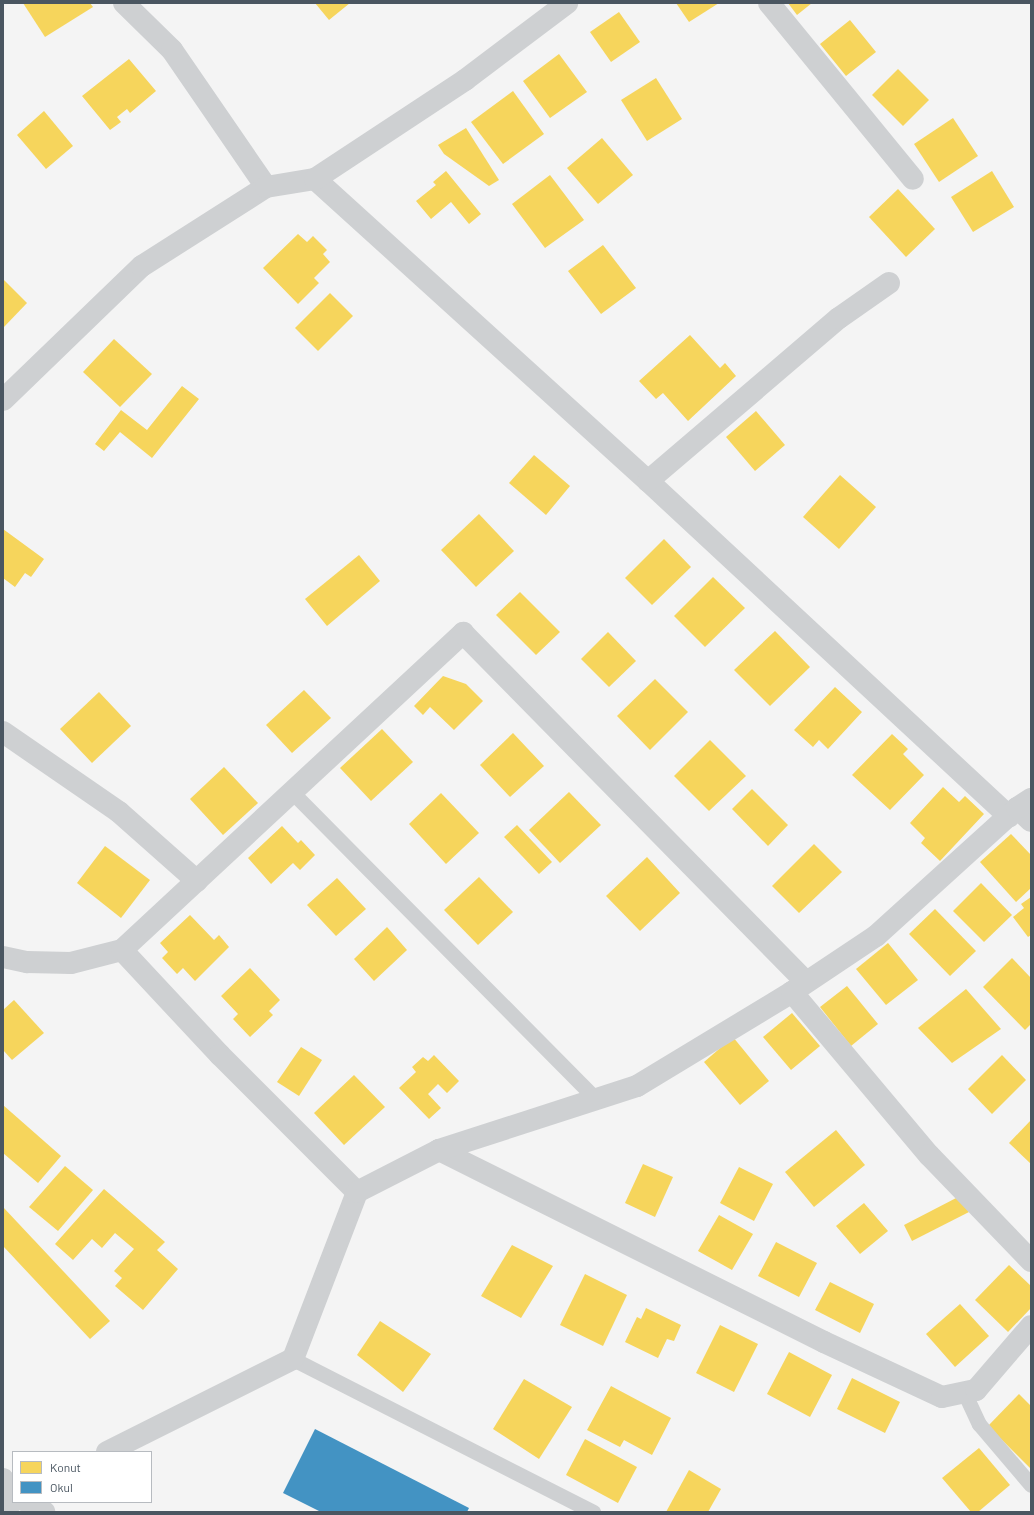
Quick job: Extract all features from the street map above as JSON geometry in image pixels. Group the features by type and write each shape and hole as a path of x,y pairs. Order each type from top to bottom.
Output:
{"street":[{"path":"124,3 172,50 266,187"},
{"path":"3,400 142,266 266,187 315,178 465,80 567,3"},
{"path":"769,3 913,179"},
{"path":"109,1451 293,1359 356,1192 439,1150 637,1086 799,987 876,936 1022,811 648,481 315,178"},
{"path":"648,481 839,318 889,284"},
{"path":"3,957 27,962 71,963 122,950 463,633 799,987 929,1155 1031,1261"},
{"path":"3,732 119,812 197,881"},
{"path":"122,950 220,1055 356,1192"},
{"path":"439,1150 824,1342 942,1397 976,1390 1031,1326"},
{"path":"3,1480 12,1490"},
{"path":"3,1511 12,1502"},
{"path":"29,1503 44,1512"}],"lane":[{"path":"292,792 596,1099"},
{"path":"293,1359 593,1512"},
{"path":"964,1392 978,1424 1031,1485"}],"building: Konut":[{"path":"23,3 90,3 93,7 45,37"},
{"path":"315,3 350,3 329,20"},
{"path":"676,3 719,3 689,22"},
{"path":"788,3 812,3 797,15"},
{"path":"619,12 640,42 611,62 590,32"},
{"path":"850,20 876,52 846,76 820,44"},
{"path":"559,54 587,92 550,118 523,81"},
{"path":"129,59 156,91 130,113 127,109 117,117 121,122 110,130 82,96"},
{"path":"898,69 929,100 903,126 872,95"},
{"path":"656,78 682,119 647,141 621,100"},
{"path":"513,91 544,134 503,164 471,122"},
{"path":"44,111 73,146 46,169 17,135"},
{"path":"953,118 978,156 939,182 914,144"},
{"path":"466,128 499,180 489,186 444,154 438,145"},
{"path":"602,138 633,175 598,204 567,168"},
{"path":"446,171 481,214 469,224 451,202 431,219 416,201 436,185 433,182"},
{"path":"992,171 1014,207 973,232 951,197"},
{"path":"550,175 584,220 545,248 512,204"},
{"path":"898,189 935,229 906,257 869,217"},
{"path":"298,234 307,242 313,236 327,250 323,254 330,262 314,278 319,283 298,304 263,268"},
{"path":"603,245 636,288 601,314 568,271"},
{"path":"3,279 27,303 3,328"},
{"path":"330,293 353,316 318,351 295,328"},
{"path":"690,335 720,368 725,363 736,376 688,421 663,393 656,399 639,381"},
{"path":"114,339 152,374 120,407 83,372"},
{"path":"182,386 199,399 152,458 120,432 104,451 95,444 121,410 147,430"},
{"path":"756,411 785,445 755,471 726,437"},
{"path":"534,455 570,486 546,515 509,483"},
{"path":"840,475 876,507 839,549 803,517"},
{"path":"479,514 514,551 476,587 441,550"},
{"path":"3,529 44,559 31,577 25,573 15,587 3,578"},
{"path":"664,539 691,567 652,605 625,578"},
{"path":"359,555 380,581 327,626 305,599"},
{"path":"713,577 745,608 705,647 674,616"},
{"path":"520,592 560,632 536,655 496,615"},
{"path":"775,631 810,667 770,706 734,670"},
{"path":"608,632 636,661 609,687 581,659"},
{"path":"443,676 466,684 483,701 454,730 430,707 423,715 414,706"},
{"path":"655,679 688,712 650,750 617,716"},
{"path":"835,687 862,712 828,749 819,740 813,747 794,730"},
{"path":"304,690 331,718 292,753 266,725"},
{"path":"99,692 131,726 92,763 60,729"},
{"path":"382,729 413,762 371,801 340,768"},
{"path":"513,733 544,766 510,797 480,765"},
{"path":"892,734 908,749 903,754 924,775 890,810 852,775"},
{"path":"710,740 746,776 709,811 674,776"},
{"path":"224,767 258,803 223,835 190,799"},
{"path":"943,787 959,802 965,796 984,814 940,861 921,843 925,838 910,823"},
{"path":"752,789 788,825 768,846 732,809"},
{"path":"569,792 601,825 560,863 529,830"},
{"path":"441,793 479,833 446,864 409,824"},
{"path":"517,825 552,862 539,874 504,837"},
{"path":"282,826 298,843 301,840 315,855 300,870 293,863 271,884 248,858"},
{"path":"1011,834 1031,855 1031,888 1016,902 980,862"},
{"path":"814,844 842,872 799,913 772,886"},
{"path":"105,846 150,880 121,918 77,883"},
{"path":"647,857 680,893 640,931 606,896"},
{"path":"479,877 513,912 478,945 444,910"},
{"path":"337,878 366,909 336,936 307,905"},
{"path":"981,883 1012,915 984,942 953,911"},
{"path":"1031,897 1031,935 1028,937 1013,917 1024,908 1021,904"},
{"path":"935,909 976,951 950,976 909,934"},
{"path":"190,915 214,940 219,935 229,947 195,981 183,968 177,974 162,958 168,952 160,943"},
{"path":"387,927 407,950 374,981 354,959"},
{"path":"888,943 918,980 886,1005 856,969"},
{"path":"1012,958 1031,978 1031,1024 1025,1030 983,987"},
{"path":"250,968 280,1000 269,1011 273,1015 250,1037 233,1019 238,1014 221,996"},
{"path":"847,986 878,1024 851,1046 820,1007"},
{"path":"966,989 1001,1029 952,1063 918,1028"},
{"path":"14,1000 44,1033 12,1060 3,1050 3,1010"},
{"path":"792,1013 820,1046 791,1070 763,1037"},
{"path":"733,1037 769,1081 740,1105 704,1062"},
{"path":"301,1047 322,1060 299,1096 277,1082"},
{"path":"434,1055 459,1081 447,1093 438,1084 428,1094 441,1108 429,1119 399,1088 416,1072 412,1067 423,1057 428,1061"},
{"path":"1002,1055 1026,1080 992,1114 968,1089"},
{"path":"354,1075 385,1107 344,1145 314,1113"},
{"path":"3,1105 61,1156 38,1183 3,1153"},
{"path":"1031,1120 1031,1164 1009,1143"},
{"path":"836,1130 865,1165 814,1207 785,1172"},
{"path":"643,1164 673,1177 655,1217 625,1203"},
{"path":"65,1166 93,1190 58,1231 29,1207"},
{"path":"739,1167 773,1184 754,1221 720,1203"},
{"path":"104,1189 165,1242 157,1250 178,1269 143,1310 115,1286 122,1278 114,1271 134,1249 115,1233 102,1248 92,1239 73,1260 55,1244"},
{"path":"960,1196 969,1212 912,1241 904,1225"},
{"path":"864,1203 888,1231 860,1254 836,1226"},
{"path":"3,1207 110,1321 90,1339 3,1246"},
{"path":"719,1215 753,1234 732,1270 698,1251"},
{"path":"776,1242 817,1263 799,1297 758,1276"},
{"path":"512,1245 553,1266 521,1318 481,1296"},
{"path":"1009,1265 1031,1286 1031,1308 1008,1332 975,1300"},
{"path":"585,1274 627,1295 603,1346 560,1325"},
{"path":"830,1282 874,1304 860,1333 815,1310"},
{"path":"960,1304 989,1336 955,1367 926,1334"},
{"path":"646,1308 681,1325 674,1341 667,1339 658,1358 625,1342 637,1317 641,1319"},
{"path":"380,1321 431,1354 403,1392 357,1355"},
{"path":"720,1325 758,1344 734,1392 696,1373"},
{"path":"789,1352 832,1375 810,1417 767,1394"},
{"path":"852,1378 900,1402 885,1433 837,1409"},
{"path":"524,1379 572,1407 539,1459 493,1429"},
{"path":"611,1386 671,1418 652,1455 624,1440 620,1447 587,1430"},
{"path":"1019,1394 1031,1406 1031,1469 988,1426"},
{"path":"585,1439 637,1467 618,1503 566,1475"},
{"path":"979,1448 1010,1485 978,1512 971,1512 942,1478"},
{"path":"689,1470 721,1489 708,1512 666,1512"}],"building: Okul":[{"path":"315,1429 469,1508 467,1512 321,1512 283,1493"}]}
